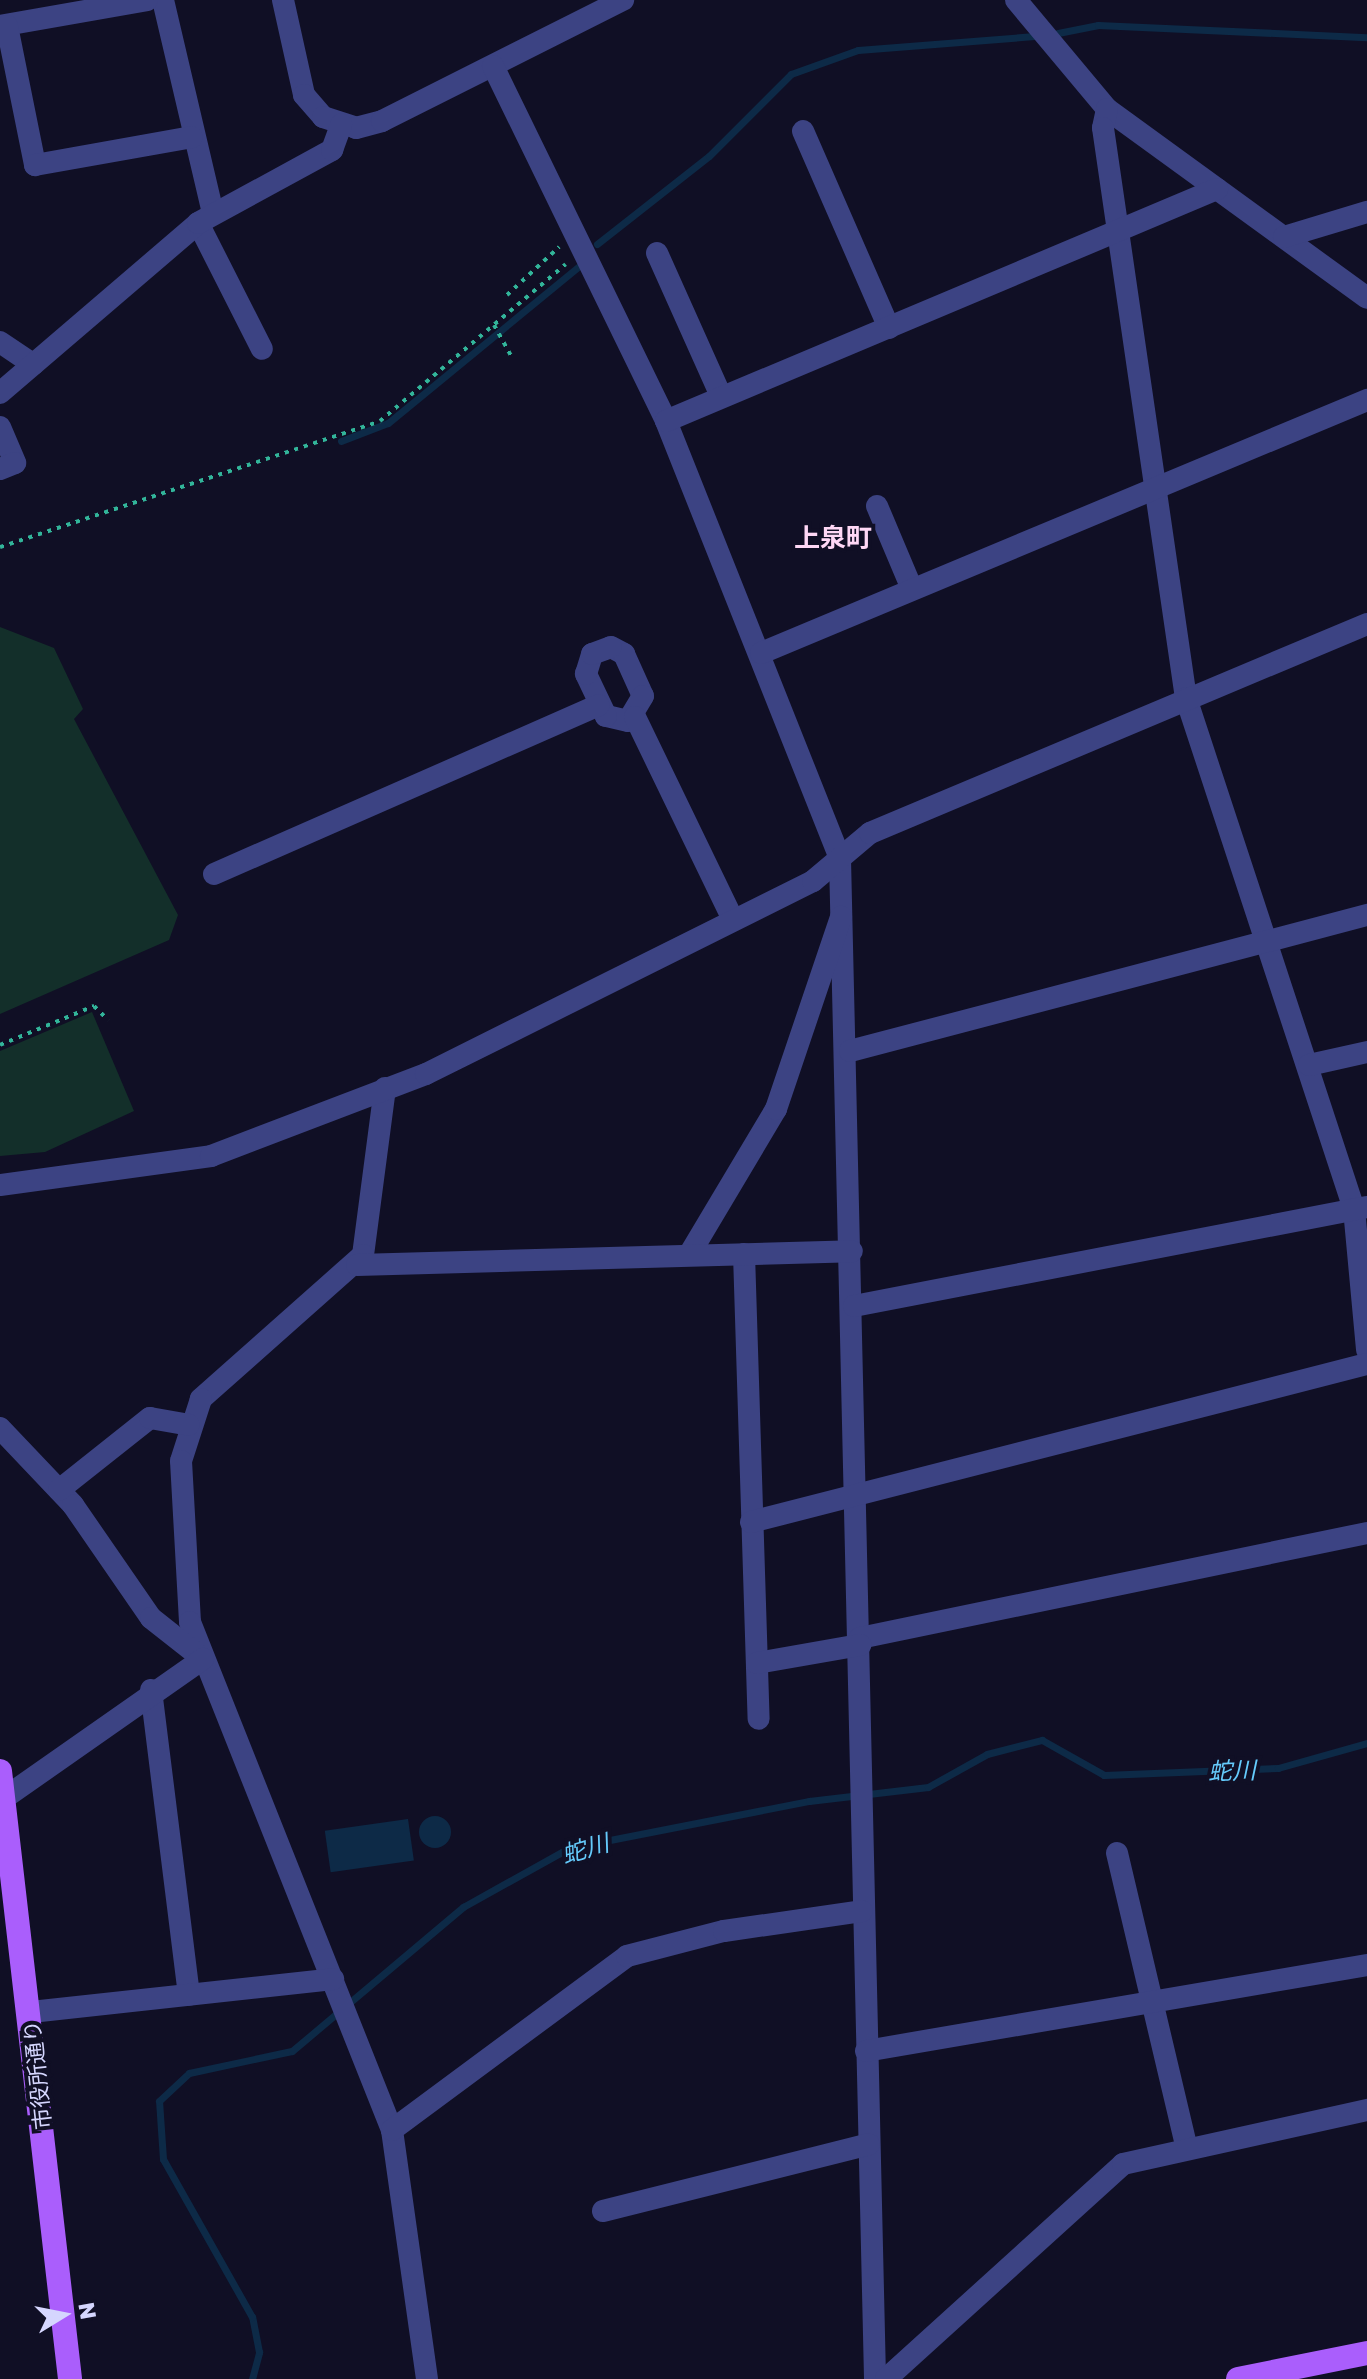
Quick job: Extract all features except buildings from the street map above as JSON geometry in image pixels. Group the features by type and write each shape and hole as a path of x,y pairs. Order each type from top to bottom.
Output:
{"main road":[{"name":"市役所通り","path":"0,1771 31,2012 70,2379"},
{"path":"1238,2379 1367,2353"}],"street":[{"path":"147,0 3,26 35,165 192,137"},
{"path":"163,0 192,137 205,218 262,349"},
{"path":"283,0 304,95 341,125 368,127 623,0"},
{"path":"1016,0 1107,109 1367,298"},
{"path":"493,66 666,421 761,653 840,859 850,1051 862,1911 875,2379"},
{"path":"1107,109 1103,128 1159,486 1186,698 1270,940 1309,1065 1361,1208 1367,1349"},
{"path":"0,393 205,218 332,150 341,125"},
{"path":"803,131 889,328"},
{"path":"666,421 1217,189"},
{"path":"1284,237 1367,212"},
{"path":"657,253 721,396"},
{"path":"0,342 33,364"},
{"path":"761,653 1367,400"},
{"path":"0,427 15,463 0,469"},
{"path":"877,506 912,589"},
{"path":"0,1185 178,1164 385,1088 733,920 840,859 870,833 1367,624"},
{"path":"635,717 613,720 599,705 586,667 598,650 611,647 624,654 640,689 635,717 733,920"},
{"path":"214,874 599,705"},
{"path":"689,1255 776,1109 844,912"},
{"path":"850,1051 1367,915"},
{"path":"1309,1065 1367,1052"},
{"path":"385,1088 369,1240 357,1265 218,1381 188,1425 181,1461 188,1603 203,1659 392,2130 427,2379"},
{"path":"854,1306 1361,1208"},
{"path":"357,1265 852,1251"},
{"path":"744,1254 759,1719"},
{"path":"751,1522 1367,1364"},
{"path":"59,1490 150,1418 188,1425"},
{"path":"0,1428 59,1490 151,1618 203,1659"},
{"path":"757,1663 1367,1533"},
{"path":"3,1798 151,1690 203,1659"},
{"path":"151,1690 189,1995"},
{"path":"1117,1853 1187,2149"},
{"path":"392,2130 627,1956 724,1931 862,1911"},
{"path":"866,2051 1367,1965"},
{"path":"31,2012 189,1995 336,1986"},
{"path":"886,2379 1093,2185 1123,2164 1367,2110"},
{"path":"603,2211 869,2144"}],"path":[{"path":"507,295 577,235"},
{"path":"0,547 380,421 496,329 569,261 568,248 577,235"},
{"path":"496,329 511,356"},
{"path":"0,1045 94,1006 108,1020"}],"green space":[{"path":"0,627 54,648 83,709 74,719 178,915 169,940 0,1014"},
{"path":"92,1012 134,1111 45,1152 0,1156 0,1051"}],"water":[{"path":"435,1816 446,1821 451,1832 446,1843 435,1848 424,1843 419,1832 424,1821"},
{"path":"408,1819 414,1861 331,1872 325,1831"}],"waterway":[{"path":"1058,33 1098,25 1367,37"},
{"path":"597,244 709,156 791,74 858,50 1034,36"},
{"path":"341,441 388,423 578,267"},
{"name":"蛇川","path":"252,2379 259,2352 252,2317 163,2159 159,2101 189,2073 292,2051 463,1907 569,1848 809,1801 928,1787 987,1754 1042,1740 1104,1775 1278,1768 1367,1743"}],"district":[{"name":"上泉町","path":"833,538"}]}
